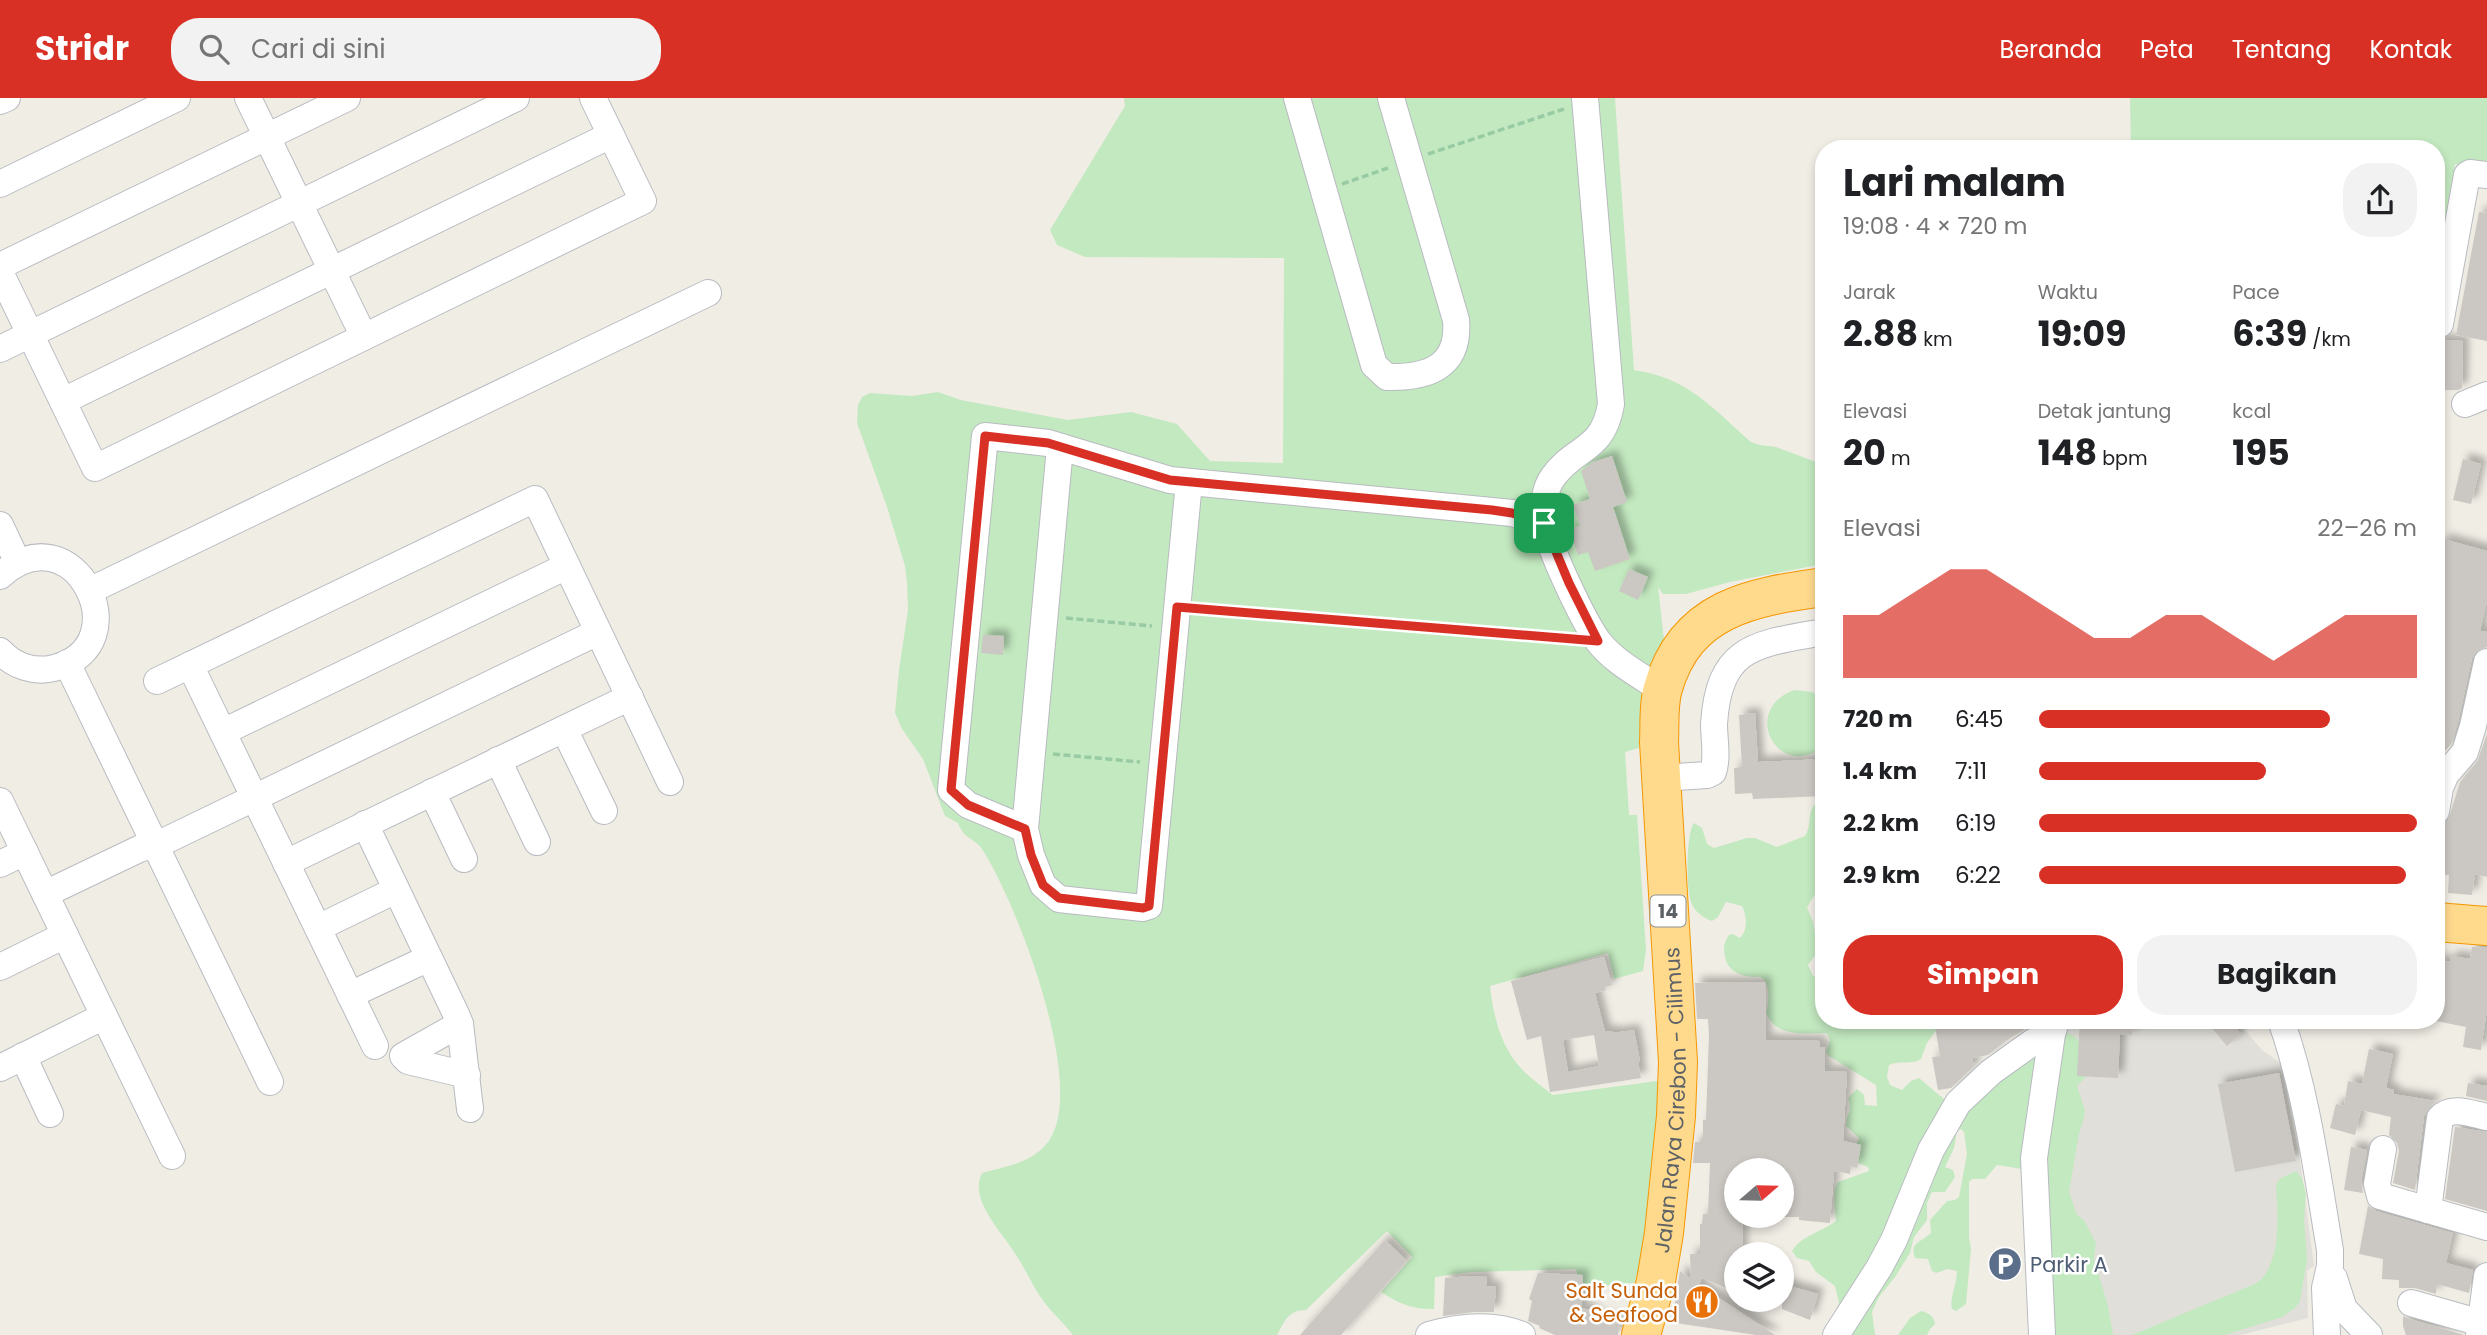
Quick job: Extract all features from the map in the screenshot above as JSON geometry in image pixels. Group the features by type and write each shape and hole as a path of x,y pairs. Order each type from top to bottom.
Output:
{"highway":[{"name":"Jalan Raya Cirebon - Cilimus","path":"1641,1335 1656,1281 1662,1245 1676,1116 1678,1062 1660,778 1662,690 1679,651 1702,623 1712,616 1769,595 1815,588"},
{"path":"2445,923 2487,926"}],"street":[{"path":"0,184 177,98"},
{"path":"248,98 364,337"},
{"path":"0,266 347,98"},
{"path":"0,349 516,98"},
{"path":"0,272 95,468 643,201 593,98"},
{"path":"1297,98 1374,365 1387,377 1425,375 1444,363 1454,350 1457,337 1456,320 1391,98"},
{"path":"1585,100 1611,404 1602,434 1551,479 1545,496 1544,523 1569,583 1598,641 1612,656 1662,690"},
{"path":"62,401 611,135"},
{"path":"2445,296 2467,175 2487,175"},
{"path":"91,590 708,293"},
{"path":"1025,829 968,805 951,790 983,440 988,436 1060,447 1170,480 1492,510 1544,523"},
{"path":"1060,447 1025,829 1031,855 1043,885 1059,898 1143,908 1149,906 1189,481"},
{"path":"157,681 535,499 670,782"},
{"path":"0,525 9,570 39,559 60,562 78,573 91,590 96,614 95,626 85,648 67,663 48,669 29,668 10,660 0,651"},
{"path":"223,732 566,566"},
{"path":"45,894 139,849 167,840 598,632"},
{"path":"1660,778 1707,775 1713,772 1716,701 1723,678 1732,664 1748,649 1765,642 1815,634"},
{"path":"2445,776 2465,752 2487,662"},
{"path":"67,663 270,1082"},
{"path":"190,665 375,1046"},
{"path":"286,863 630,697"},
{"path":"564,729 604,811"},
{"path":"498,760 537,842"},
{"path":"432,792 464,859"},
{"path":"0,801 172,1156"},
{"path":"365,824 460,1024 470,1109"},
{"path":"0,864 24,852"},
{"path":"318,928 396,890"},
{"path":"0,967 65,935"},
{"path":"350,995 429,958"},
{"path":"50,1114 11,1062 104,1016"},
{"path":"460,1024 403,1056 408,1061 467,1075"},
{"path":"1836,1335 1884,1259 1931,1150 1958,1103 1991,1072 2052,1029"},
{"path":"2042,1335 2034,1158 2055,1029"},
{"path":"2284,1029 2306,1113 2330,1250 2330,1266 2325,1287 2328,1335"},
{"path":"2428,1210 2440,1118 2445,1112 2453,1111 2487,1117"},
{"path":"2383,1149 2377,1184 2380,1196 2487,1227"},
{"path":"2330,1266 2344,1309 2369,1335"},
{"path":"2411,1303 2480,1329 2487,1276"},
{"path":"2328,1335 2337,1327 2344,1309"},
{"path":"1429,1335 1454,1328 1498,1329 1522,1335"}],"path":[{"path":"1324,190 1585,100"},
{"path":"1044,616 1176,618 1598,641"},
{"path":"1032,752 1163,764"}],"shaded area":[{"path":"2063,1029 2244,1029 2262,1050 2286,1067 2288,1098 2300,1160 2314,1266 2307,1271 2308,1318 2241,1335 2061,1335"}],"green space":[{"path":"1124,98 1615,98 1634,370 1653,374 1685,387 1751,442 1776,447 1815,462 1815,566 1730,582 1686,594 1663,594 1658,587 1664,640 1646,686 1639,748 1625,752 1629,815 1637,815 1646,950 1643,971 1614,979 1608,953 1490,986 1495,1018 1512,1057 1531,1078 1553,1095 1657,1081 1661,1089 1662,1125 1640,1268 1634,1283 1580,1288 1576,1269 1471,1272 1435,1277 1434,1309 1412,1307 1381,1292 1412,1257 1387,1231 1306,1310 1300,1310 1288,1317 1277,1335 1073,1335 1040,1296 983,1205 979,1183 982,1173 1026,1160 1048,1142 1058,1116 1060,1081 1054,1039 1029,950 996,874 979,845 963,833 958,823 945,816 923,759 902,729 895,713 908,610 905,566 857,423 858,405 862,397 870,393 912,396 938,392 961,400 1068,420 1131,412 1177,424 1210,461 1283,463 1284,258 1085,257 1057,245 1050,230 1125,106"},
{"path":"2130,98 2487,98 2487,169 2455,164 2445,220 2445,140 2131,140"},
{"path":"1794,690 1815,694 1815,751 1806,755 1791,755 1779,749 1771,739 1767,726 1769,712 1778,700"},
{"path":"1815,804 1815,894 1807,907 1815,934 1815,955 1808,965 1815,977 1815,1029 1937,1029 1927,1043 1921,1059 1889,1065 1887,1077 1890,1085 1902,1090 1911,1081 1919,1078 1945,1100 2041,1044 2022,1169 1997,1165 1985,1179 1972,1179 1969,1182 1971,1249 1966,1304 1956,1311 1952,1309 1957,1271 1948,1269 1936,1273 1932,1271 1928,1259 1915,1258 1914,1253 1915,1245 1931,1233 1930,1220 1947,1201 1959,1197 1967,1154 1964,1132 1961,1129 1957,1131 1954,1148 1945,1167 1953,1170 1955,1177 1945,1192 1932,1192 1927,1203 1927,1220 1914,1237 1910,1253 1879,1297 1872,1312 1875,1335 1829,1335 1839,1303 1835,1286 1816,1272 1809,1261 1797,1258 1794,1248 1807,1237 1836,1221 1834,1196 1838,1182 1869,1171 1868,1167 1856,1162 1856,1145 1859,1138 1846,1126 1846,1122 1850,1107 1848,1098 1857,1089 1864,1095 1865,1105 1877,1106 1876,1085 1829,1056 1826,1052 1830,1040 1827,1033 1792,1032 1777,1027 1771,1021 1766,1013 1768,993 1764,979 1739,974 1731,969 1726,961 1724,948 1727,938 1733,934 1740,938 1744,931 1746,918 1742,906 1726,902 1718,917 1712,921 1694,908 1688,886 1688,849 1694,823 1702,828 1707,844 1714,848 1747,838 1755,838 1777,847 1805,836"},
{"path":"2068,1033 2081,1045 2088,1074 2077,1086 2085,1110 2069,1192 2077,1215 2084,1220 2096,1243 2094,1259 2108,1306 2113,1335 2054,1335 2043,1174 2059,1036"},
{"path":"2296,1171 2302,1178 2306,1194 2304,1219 2307,1260 2300,1301 2295,1308 2282,1317 2225,1335 2132,1335 2257,1283 2265,1274 2275,1251 2276,1184 2281,1178"},
{"path":"1921,1311 1931,1315 1935,1324 1927,1335 1898,1335 1910,1318"}],"building":[{"path":"2479,212 2487,213 2487,341 2456,335"},
{"path":"2445,340 2463,341 2462,388 2445,390"},
{"path":"1612,456 1627,502 1613,507 1630,559 1595,571 1588,552 1578,555 1569,529 1580,526 1573,505 1590,499 1581,471 1593,462"},
{"path":"2463,459 2481,464 2471,504 2453,500"},
{"path":"2445,540 2487,551 2487,601 2480,631 2487,632 2487,647 2476,651 2472,658 2458,722 2451,744 2446,750"},
{"path":"1629,569 1648,577 1638,600 1619,591"},
{"path":"983,635 1004,636 1003,655 981,653"},
{"path":"1755,713 1758,762 1815,759 1815,796 1753,799 1752,793 1735,794 1734,768 1742,767 1739,715"},
{"path":"2487,734 2487,877 2475,874 2472,895 2448,893 2449,875 2445,875 2445,822 2448,821 2460,782 2477,762"},
{"path":"2472,947 2487,948 2487,1009 2481,1050 2463,1047 2466,1027 2445,1023 2445,961 2450,962 2451,956 2470,959"},
{"path":"1604,957 1612,985 1595,993 1605,1032 1634,1030 1641,1078 1550,1092 1541,1036 1527,1040 1511,981","holes":["1594,1035 1599,1066 1568,1072 1563,1040"]},
{"path":"1765,982 1766,1040 1820,1041 1820,1048 1825,1047 1825,1071 1847,1072 1843,1141 1861,1145 1857,1168 1851,1166 1850,1174 1834,1171 1830,1223 1799,1220 1799,1217 1794,1217 1794,1158 1724,1158 1724,1228 1743,1228 1742,1242 1724,1242 1724,1287 1702,1278 1699,1285 1724,1301 1724,1312 1740,1312 1775,1335 1756,1335 1676,1323 1678,1309 1674,1308 1680,1271 1691,1279 1690,1254 1700,1254 1700,1224 1703,1214 1708,1214 1710,1163 1693,1163 1695,1142 1703,1142 1703,1120 1706,1120 1709,1035 1708,1019 1697,1019 1695,983"},
{"path":"1936,1029 2025,1029 1988,1055 1972,1058 1974,1066 1951,1088 1938,1090 1932,1057 1940,1056"},
{"path":"2080,1029 2132,1029 2132,1035 2120,1034 2118,1078 2077,1076"},
{"path":"2213,1029 2237,1029 2241,1034 2227,1046"},
{"path":"2369,1049 2393,1054 2386,1088 2394,1090 2393,1094 2436,1101 2424,1116 2415,1190 2393,1183 2399,1151 2397,1143 2389,1135 2391,1117 2361,1110 2355,1135 2330,1128 2336,1104 2344,1106 2348,1081 2362,1084"},
{"path":"2279,1073 2296,1161 2235,1172 2218,1084"},
{"path":"2468,1083 2487,1086 2487,1101 2466,1096"},
{"path":"2455,1127 2487,1132 2487,1211 2445,1199"},
{"path":"2351,1147 2367,1150 2361,1182 2363,1193 2344,1190"},
{"path":"2368,1206 2376,1211 2453,1233 2446,1263 2473,1270 2469,1293 2437,1284 2436,1294 2415,1288 2399,1288 2399,1280 2382,1279 2383,1259 2359,1254"},
{"path":"1385,1240 1407,1261 1341,1335 1300,1335"},
{"path":"1538,1273 1583,1275 1581,1308 1594,1311 1593,1316 1620,1321 1618,1335 1555,1335 1528,1321 1532,1301 1529,1299"},
{"path":"1487,1277 1486,1286 1496,1287 1494,1312 1443,1316 1445,1278"},
{"path":"1794,1287 1818,1294 1810,1320 1790,1312 1794,1312"},
{"path":"2403,1316 2407,1318 2464,1335 2406,1335"}],"place":[{"name":"Parkir A","path":"2005,1264"},
{"name":"Salt Sunda & Seafood","path":"1702,1302"}],"route":[{"path":"985,436 1048,443 1170,480 1492,510 1544,523 1569,583 1598,641 1177,607 1149,906 1143,908 1059,898 1043,885 1031,855 1025,829 968,805 951,790 985,436"}]}
